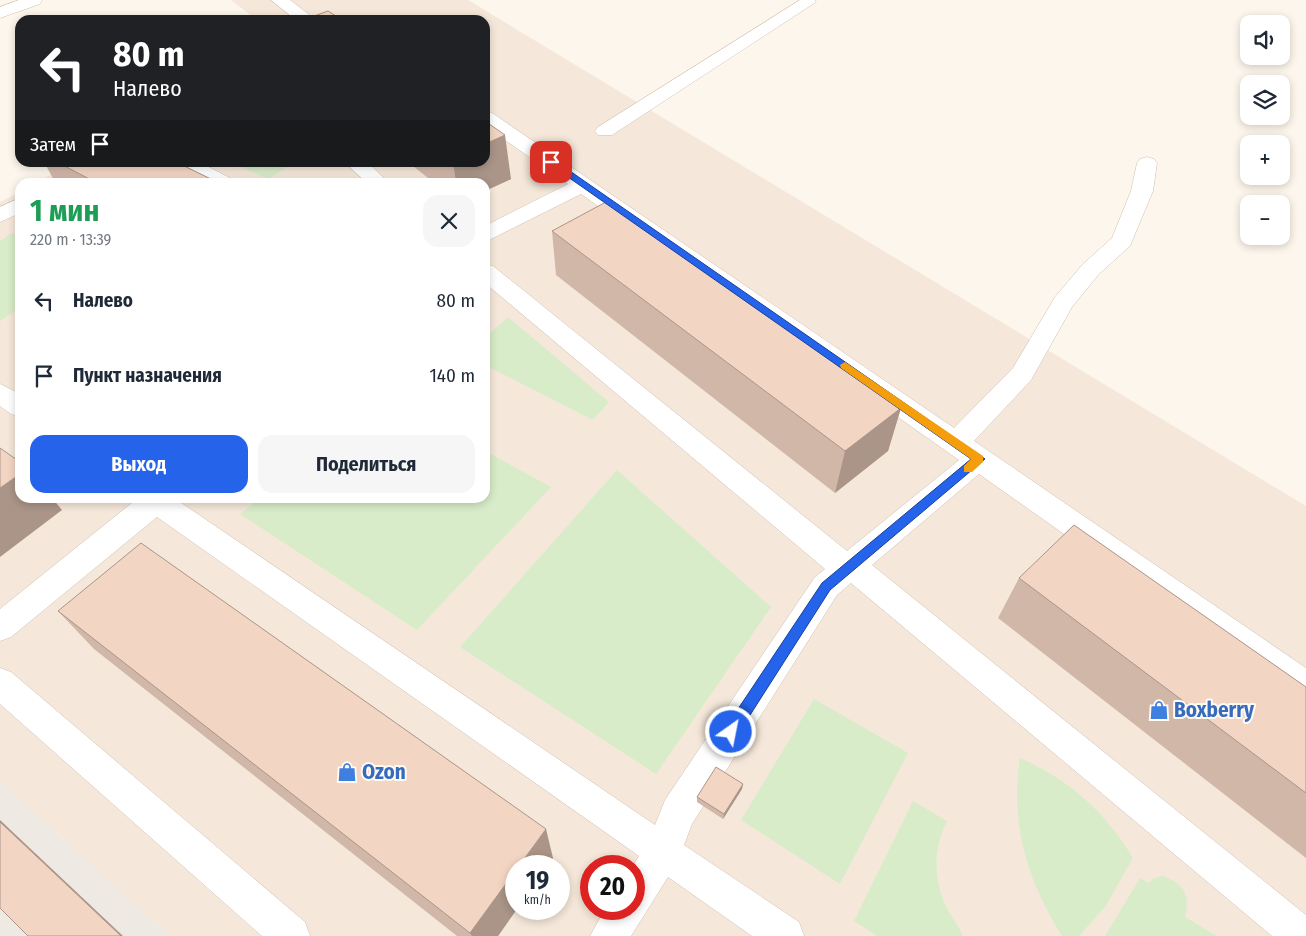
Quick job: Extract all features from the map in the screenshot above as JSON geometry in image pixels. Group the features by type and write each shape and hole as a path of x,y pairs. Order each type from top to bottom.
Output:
{"lane":[{"path":"0,13 34,0"},
{"path":"279,0 300,15"},
{"path":"605,131 808,2"},
{"path":"490,120 1306,686"},
{"path":"645,881 663,852 678,813 826,586 849,568 968,451 1022,374 1063,303 1091,269 1122,240 1142,191 1147,164"},
{"path":"192,167 215,178"},
{"path":"360,167 373,178"},
{"path":"490,232 584,184"},
{"path":"490,275 1302,936"},
{"path":"0,393 15,404"},
{"path":"0,627 151,503"},
{"path":"162,503 785,936"},
{"path":"0,683 291,936"},
{"path":"609,936 619,920"}],"shaded area":[{"path":"231,0 468,0 1306,506 1306,936 169,936 0,781 0,202 15,194 15,503 490,503 490,178 45,178 66,167 490,167 490,15 250,15"},
{"path":"0,781 169,936 0,936"}],"green space":[{"path":"241,167 288,167 270,178"},
{"path":"12,233 15,235 15,311 0,321 0,241"},
{"path":"508,317 609,402 593,420 490,368 490,333"},
{"path":"490,454 551,487 417,630 240,514 254,503 490,503"},
{"path":"617,470 771,607 656,774 460,647"},
{"path":"814,699 908,753 840,884 741,820"},
{"path":"1020,758 1055,776 1085,799 1111,826 1133,858 1105,907 1079,936 1062,936 1039,894 1024,851 1017,806"},
{"path":"913,801 947,821 937,851 938,881 940,892 948,911 963,936 877,936 854,921"},
{"path":"1163,876 1176,883 1184,892 1187,903 1185,917 1217,936 1105,936 1140,878 1149,883 1154,878"}],"building":[{"path":"328,11 334,15 317,15"},
{"path":"490,124 505,135 490,142"},
{"path":"66,167 186,167 209,178 87,178"},
{"path":"606,202 901,408 845,451 552,231"},
{"path":"0,448 15,458 15,478 0,488"},
{"path":"1074,525 1306,687 1306,793 1019,578"},
{"path":"141,543 546,829 527,855 505,855 505,885 470,933 58,611"},
{"path":"716,767 743,784 724,814 697,797"},
{"path":"0,822 121,936 28,936 0,908"}],"slow traffic":[{"path":"845,365 979,459 968,469"}],"place":[{"name":"Boxberry","path":"1159,710"},
{"name":"Ozon","path":"347,772"}],"route":[{"path":"551,162 979,459 826,586 731,732"}]}
